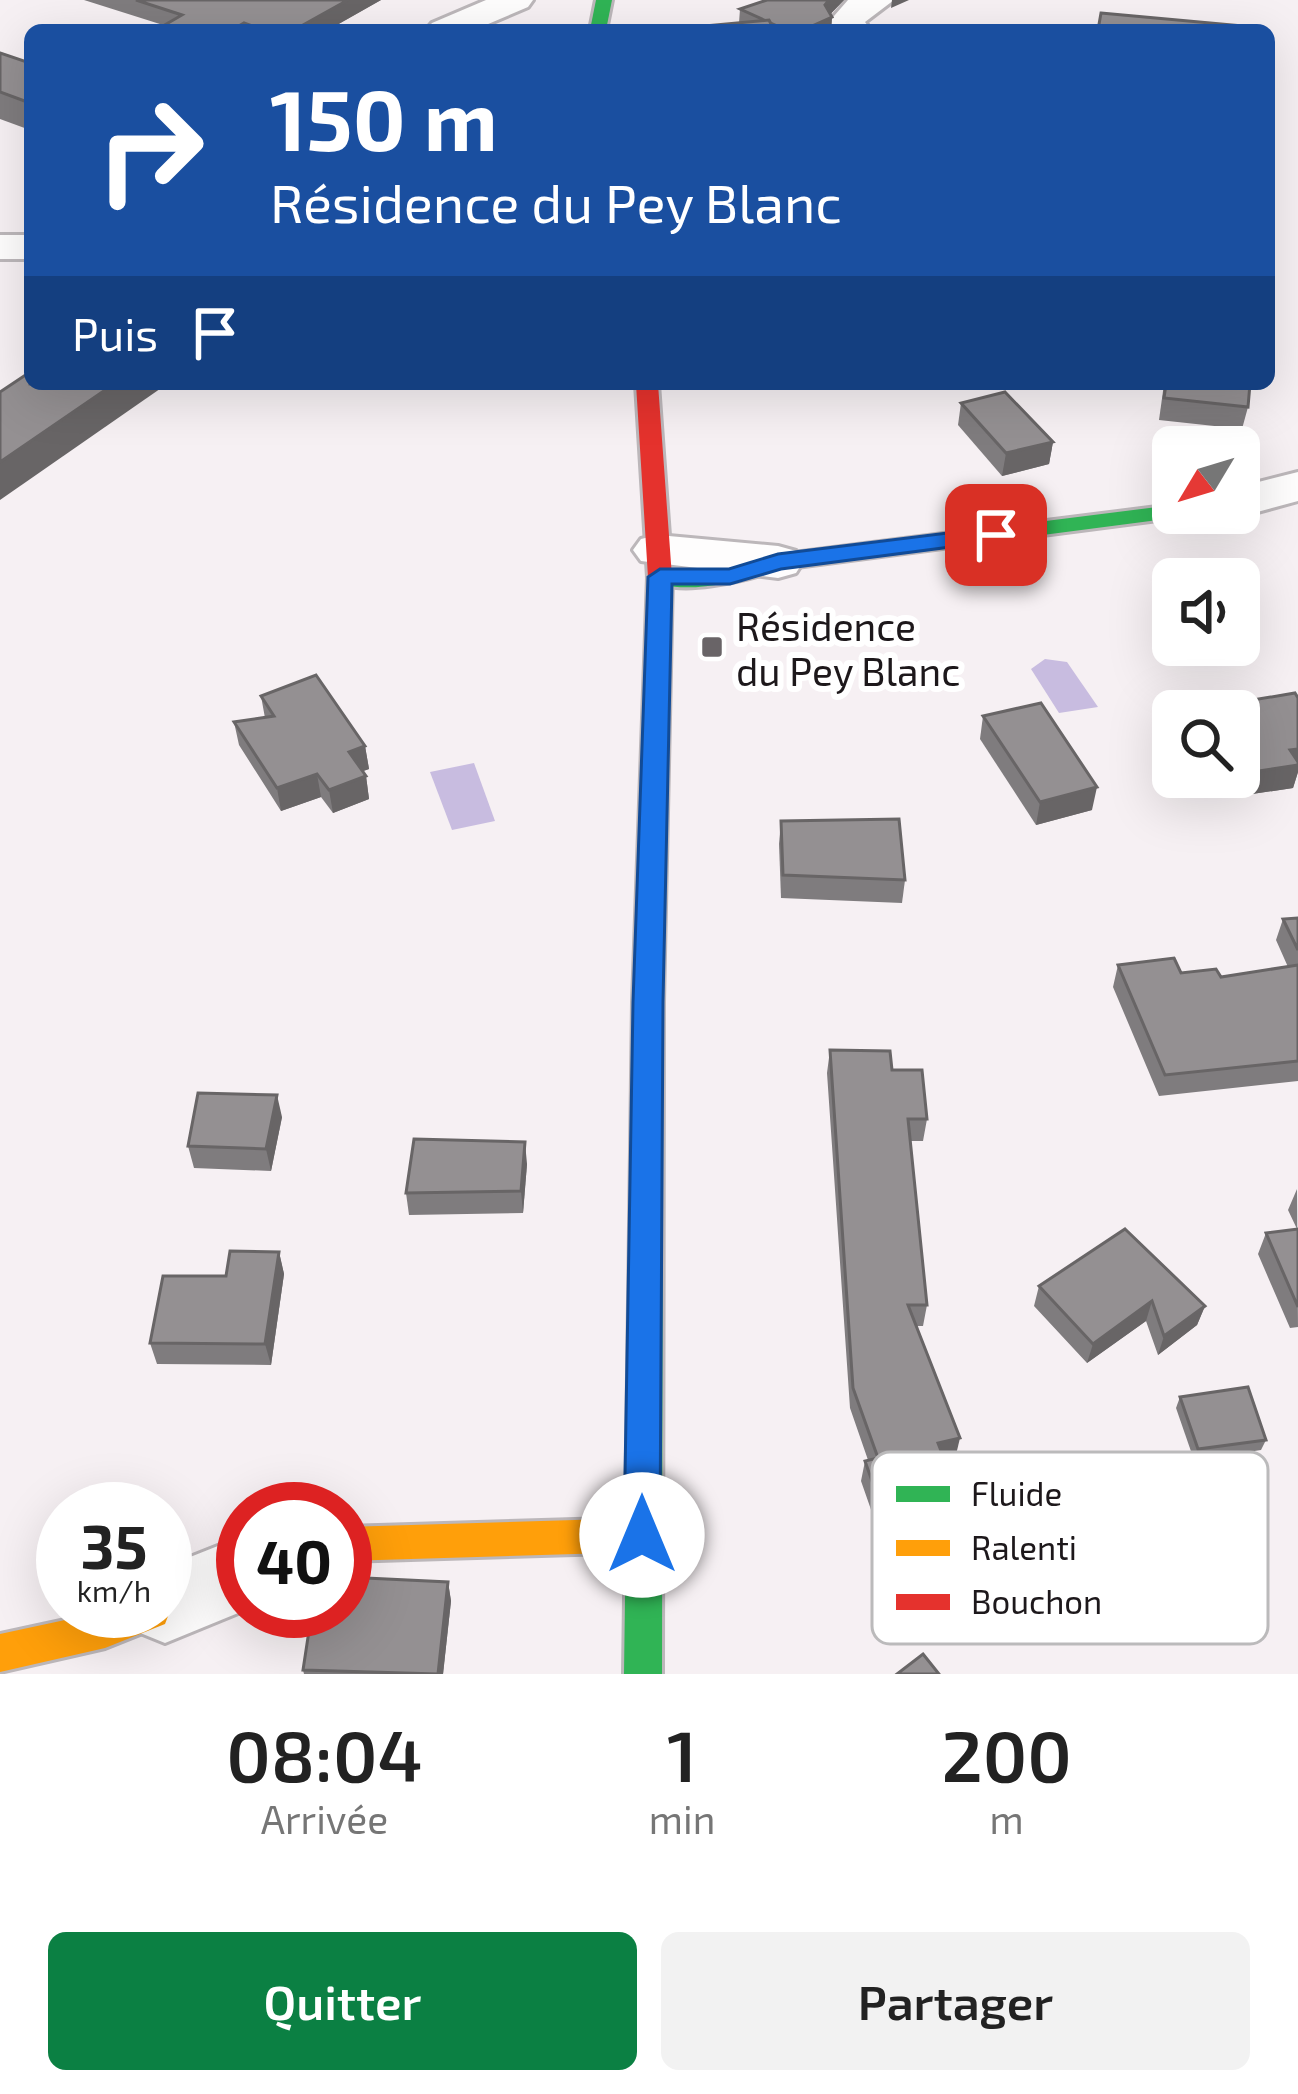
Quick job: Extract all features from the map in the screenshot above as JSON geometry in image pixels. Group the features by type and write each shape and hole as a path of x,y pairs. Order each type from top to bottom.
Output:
{"street":[{"path":"458,24 516,0"},
{"path":"845,24 860,6 877,0"},
{"path":"643,1674 648,1002 659,563 646,390"},
{"path":"1260,496 1298,486"},
{"path":"659,563 778,562 1152,515"},
{"path":"372,1543 642,1535"},
{"path":"616,1651 642,1535"},
{"path":"0,1653 68,1638"}],"shaded area":[{"path":"1045,659 1067,662 1098,707 1059,713 1031,669"},
{"path":"474,763 495,821 452,830 430,772"}],"building":[{"path":"136,0 348,0 305,24 166,24 182,15"},
{"path":"767,0 829,0 825,5 832,17 816,24 773,24 740,9"},
{"path":"1101,13 1221,24 1099,24"},
{"path":"769,20 771,24 726,24"},
{"path":"0,53 24,61 24,101 0,92"},
{"path":"24,376 24,390 105,390 0,462 0,392"},
{"path":"1165,390 1249,390 1248,407 1164,398"},
{"path":"1005,392 1053,442 1006,453 961,403"},
{"path":"316,675 365,746 349,752 366,776 329,790 317,774 277,788 234,722 274,716 261,696"},
{"path":"1295,693 1298,698 1298,749 1290,750 1298,765 1260,771 1260,699"},
{"path":"1041,703 1097,787 1040,802 983,716"},
{"path":"899,819 905,880 783,875 781,821"},
{"path":"1298,918 1298,950 1283,919"},
{"path":"1174,958 1181,973 1216,969 1221,977 1298,965 1298,1061 1165,1075 1118,965"},
{"path":"830,1050 890,1051 892,1070 922,1070 927,1119 908,1119 927,1305 908,1305 960,1438 938,1443 941,1452 876,1452 853,1388"},
{"path":"198,1093 277,1095 266,1149 188,1146"},
{"path":"414,1139 525,1142 521,1191 406,1193"},
{"path":"1125,1229 1205,1306 1164,1336 1152,1301 1093,1344 1039,1286"},
{"path":"1298,1229 1298,1307 1266,1233"},
{"path":"230,1251 279,1252 265,1344 150,1343 163,1276 226,1276"},
{"path":"1248,1387 1266,1440 1198,1449 1180,1397"},
{"path":"372,1578 448,1582 438,1674 303,1670 308,1638 372,1638"},
{"path":"923,1654 939,1674 897,1674"}],"traffic: fast":[{"path":"599,24 604,0"},
{"path":"660,577 731,577 778,562 1152,515"},
{"path":"643,1674 648,1002 656,718"}],"traffic: slow":[{"path":"372,1543 642,1535"},
{"path":"0,1653 68,1638"}],"traffic: jam":[{"path":"647,390 660,577 656,718"}],"place":[{"name":"Résidence du Pey Blanc","path":"712,647"}],"route":[{"path":"642,1535 648,1002 660,577 730,577 778,562 996,535"}]}
